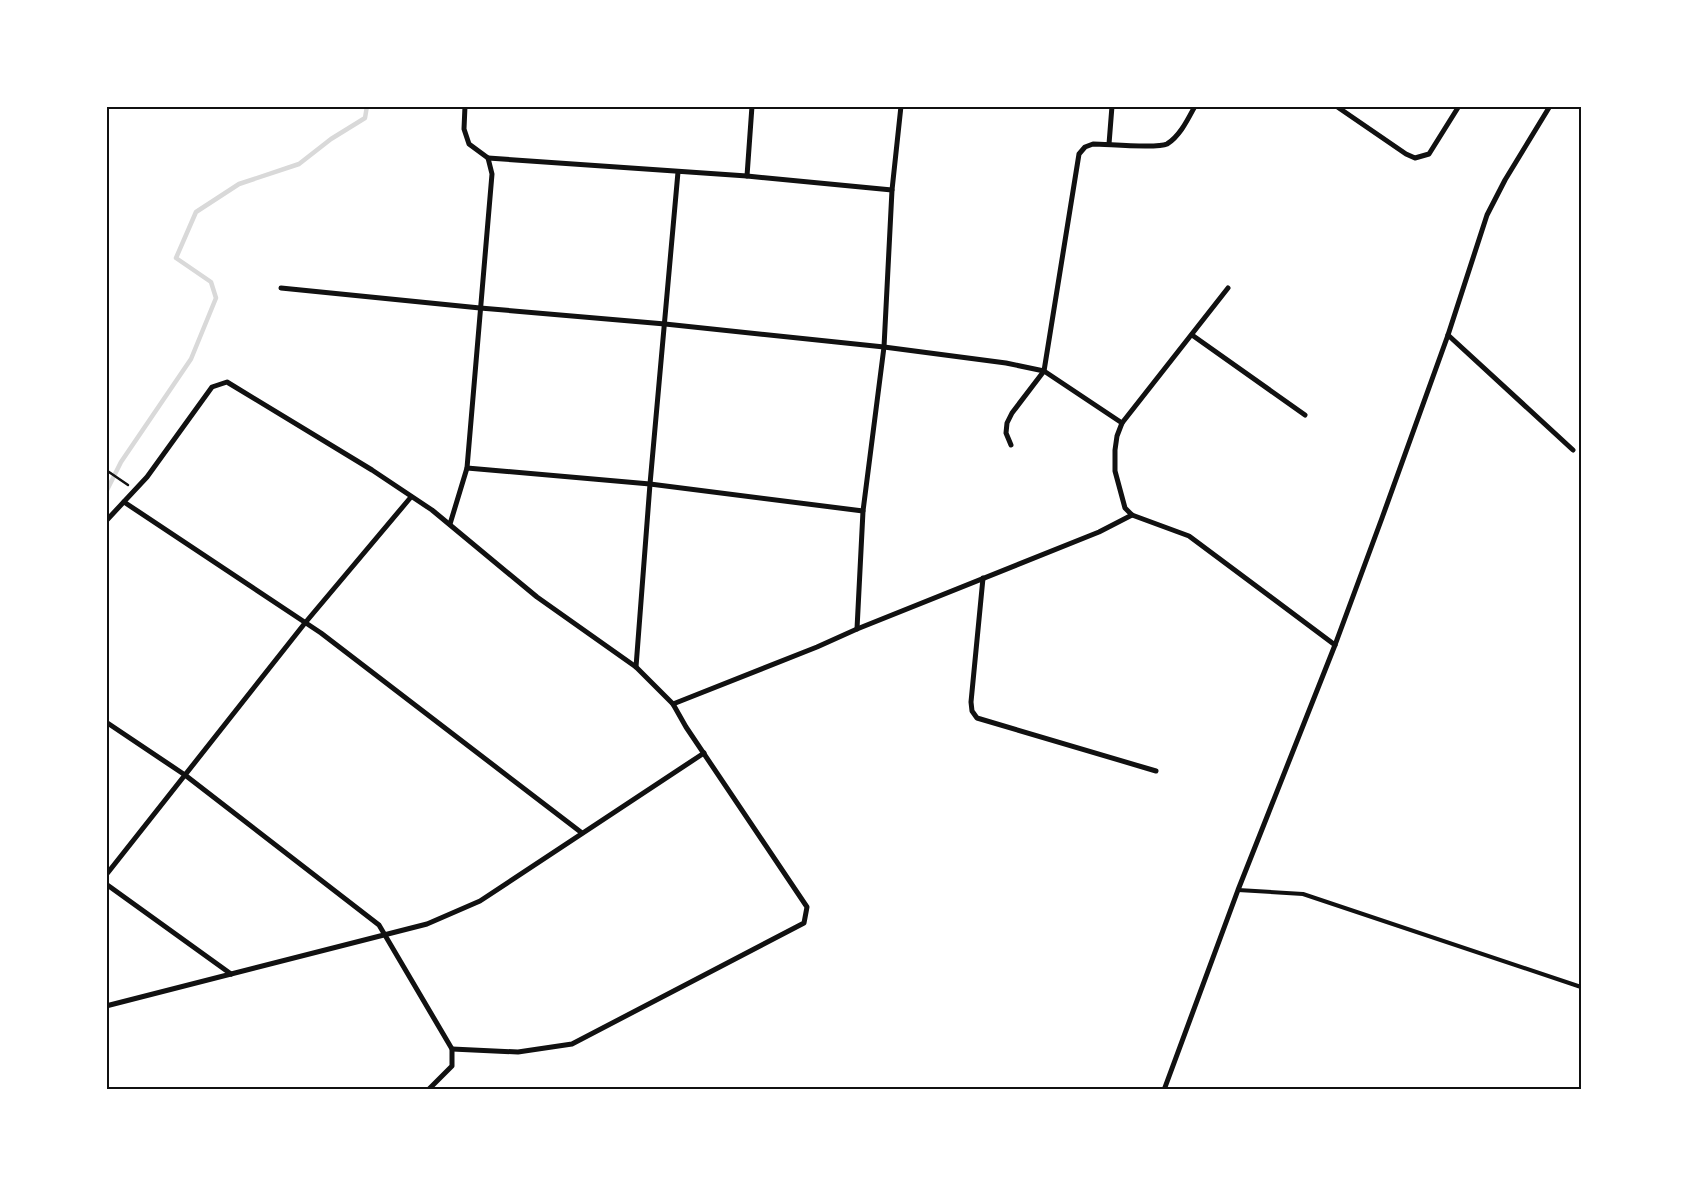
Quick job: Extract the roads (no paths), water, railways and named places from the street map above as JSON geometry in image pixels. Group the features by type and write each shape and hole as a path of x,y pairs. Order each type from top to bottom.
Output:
{"street":[{"path":"465,106 464,129 470,144 488,158 747,176 892,190"},
{"path":"747,176 752,106"},
{"path":"856,629 863,511 884,347 892,190 901,106"},
{"path":"1108,144 1112,106"},
{"path":"1011,444 1006,433 1007,423 1012,413 1044,371 1079,154 1085,147 1093,144 1166,145 1176,136 1188,120 1195,106"},
{"path":"1336,106 1406,154 1415,158 1429,154 1459,106"},
{"path":"1164,1090 1238,890 1335,645 1448,335 1487,216 1505,180 1550,106"},
{"path":"450,524 467,468 492,174 488,158"},
{"path":"636,667 650,484 678,172"},
{"path":"281,288 665,324 884,347 1006,363 1044,371 1122,423"},
{"path":"1228,288 1122,423 1117,436 1115,471 1125,508 1132,515 1189,536 1335,645"},
{"path":"1448,335 1573,450"},
{"path":"1192,336 1305,415"},
{"path":"106,521 146,477 212,387 227,382 372,470 432,510 536,598 636,667 673,704 807,906 804,923 572,1044 518,1052 452,1049"},
{"path":"467,468 650,484 863,511"},
{"path":"106,875 305,623 411,497"},
{"path":"124,502 305,623 582,833"},
{"path":"673,704 1100,532 1132,515"},
{"path":"983,578 971,702 972,711 977,718 1156,771"},
{"path":"106,722 185,775 379,925 452,1049 452,1066 428,1090"},
{"path":"106,1006 427,924 480,901 704,753"},
{"path":"106,884 231,974"}],"lane":[{"path":"1238,890 1303,894 1581,987"}],"waterway":[{"path":"106,492 121,462 191,359 216,298 211,282 176,258 196,212 239,184 299,164 331,139 365,118 367,106"}]}
